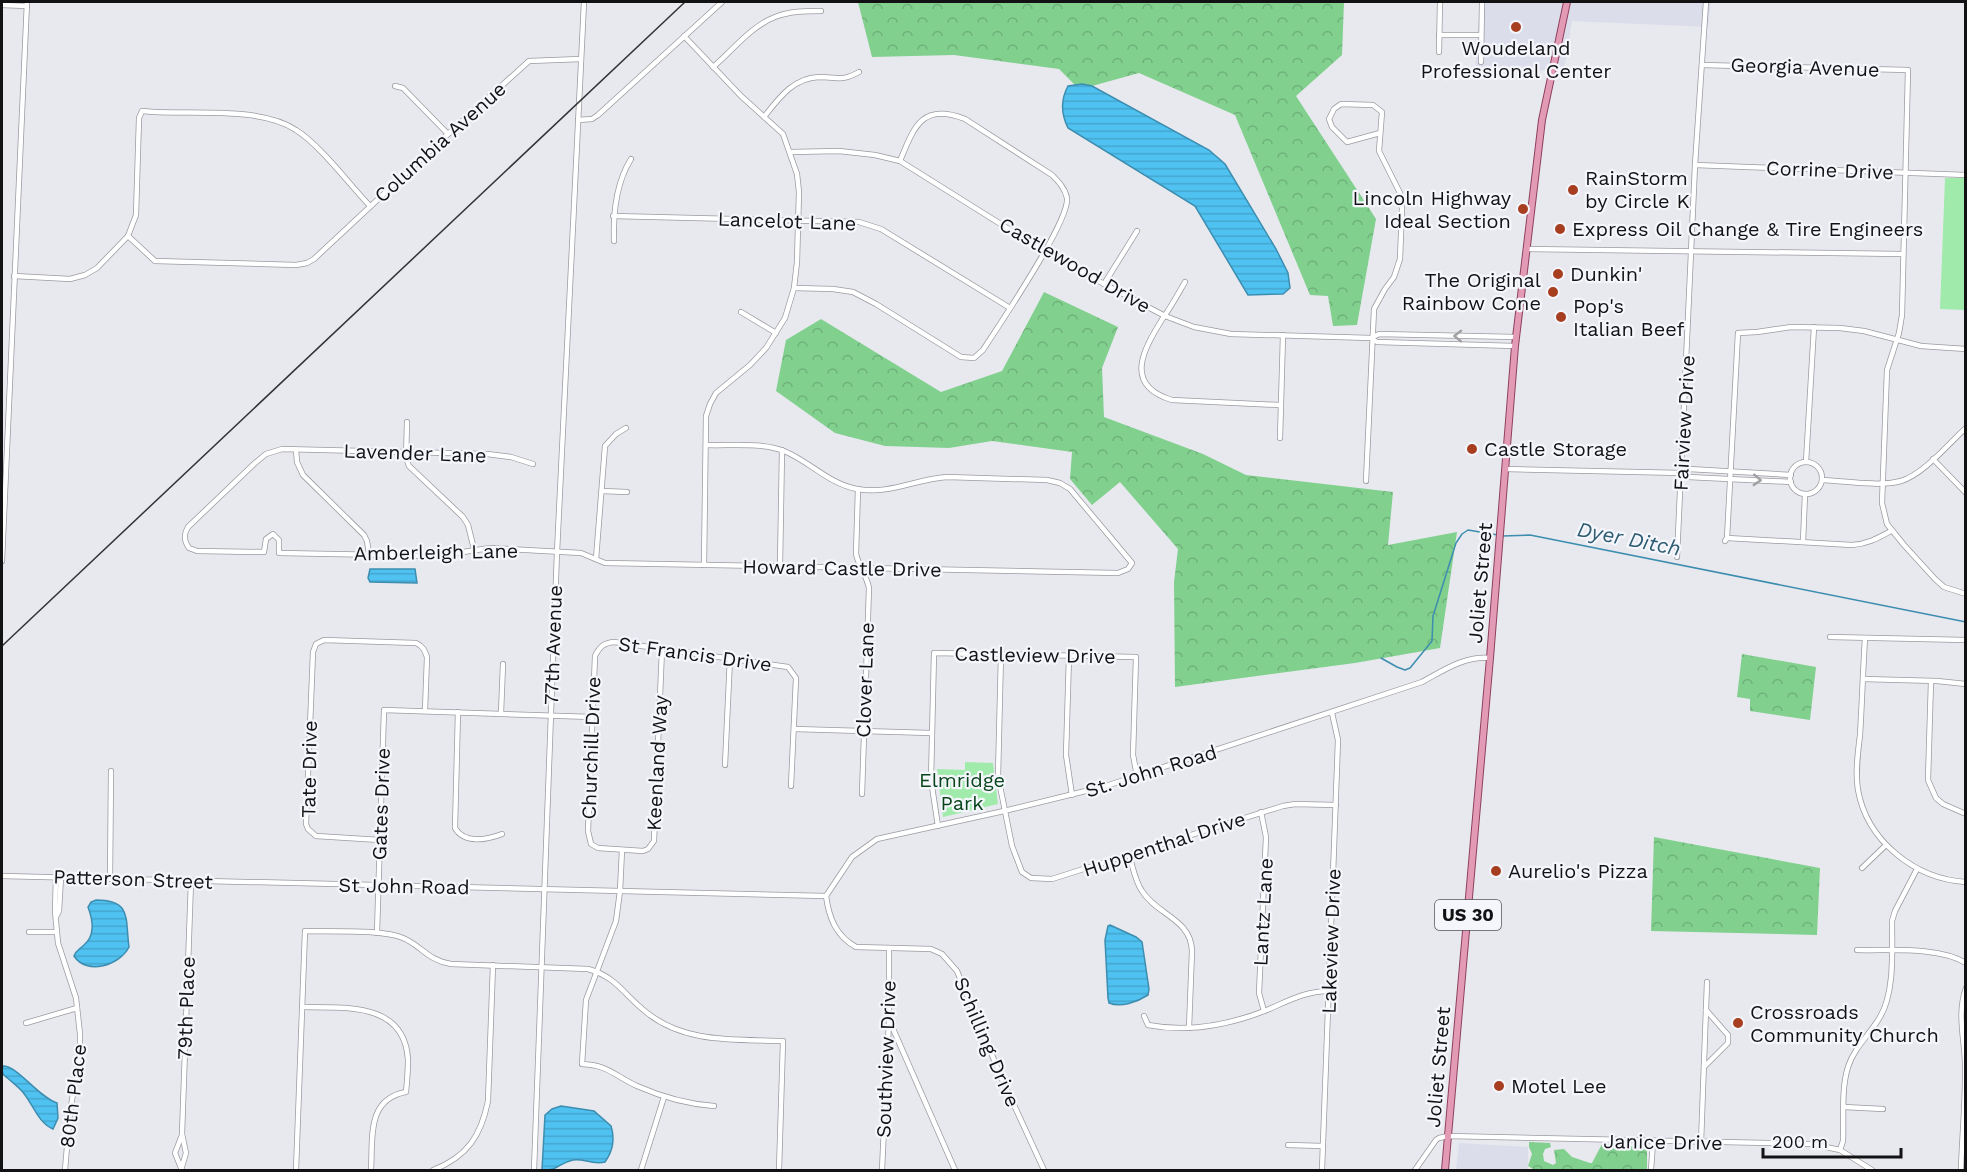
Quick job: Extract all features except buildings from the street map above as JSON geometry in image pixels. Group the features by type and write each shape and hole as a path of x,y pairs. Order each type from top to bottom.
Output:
{"main road":[{"name":"Joliet Street","path":"1445,1170 1491,658 1515,346 1542,120 1568,2"}],"street":[{"name":"77th Avenue","path":"534,1170 557,552 584,2"},
{"path":"578,120 592,119 598,115 722,2"},
{"path":"1438,52 1440,2"},
{"path":"1480,62 1482,2"},
{"name":"Fairview Drive","path":"1677,556 1695,165 1706,2"},
{"path":"2,5 27,4 2,561"},
{"path":"713,68 759,26 775,17 795,12 821,11"},
{"path":"1439,35 1481,35"},
{"path":"684,36 713,68 783,134 791,152 799,192 797,262 794,288 785,318 766,348 750,365 716,393 706,416 704,565"},
{"name":"Columbia Avenue","path":"129,236 155,261 296,265 307,263 529,61 581,59"},
{"name":"Georgia Avenue","path":"1702,64 1908,70 1904,173"},
{"path":"764,117 782,93 798,82 816,77 847,79 859,72"},
{"path":"395,86 403,88 448,134"},
{"path":"1366,481 1374,309 1394,277 1400,259 1402,209 1400,194 1379,151 1382,112 1373,105 1341,104 1334,109 1329,119 1332,127 1347,142 1380,133"},
{"path":"14,276 70,279 85,275 97,268 129,236 136,215 139,118 142,111 258,116 295,129 310,141 370,206"},
{"path":"794,288 853,292 961,357 974,358 983,350 1064,215 1067,199 1061,184 1052,175 965,118 950,113 936,113 924,118 913,129 900,161"},
{"name":"Castlewood Drive","path":"791,152 839,151 875,155 900,161 1104,284 1165,316 1194,327 1231,334 1371,338 1379,334 1516,337"},
{"path":"614,241 613,216 623,172 631,159"},
{"name":"Corrine Drive","path":"1695,165 1965,175"},
{"path":"1904,173 1902,315 1887,370 1882,503 1891,531 1944,587 1965,594"},
{"name":"Lancelot Lane","path":"613,216 859,222 881,229 1010,308"},
{"path":"1104,284 1137,231"},
{"path":"1526,249 1902,254"},
{"path":"1185,282 1146,348 1142,360 1142,376 1148,388 1159,396 1172,400 1280,405"},
{"path":"741,312 776,333"},
{"path":"1891,531 1864,544 1852,545 1726,539 1737,334 1791,327 1814,327 1856,330 1921,346 1965,349"},
{"path":"1806,462 1814,327"},
{"path":"1280,438 1283,335"},
{"name":"Castlewood Drive","path":"1371,338 1377,342 1515,346"},
{"path":"407,422 408,466 463,517 468,525 474,549"},
{"path":"596,559 605,446 616,434 626,428"},
{"path":"1822,480 1882,483 1901,481 1917,474 1965,428"},
{"path":"706,446 752,446 782,450 803,460 841,484 858,489"},
{"name":"Lavender Lane","path":"197,551 189,548 186,543 184,535 188,527 266,454 282,449 499,455 533,464"},
{"path":"296,450 297,462 303,475 364,535 369,554"},
{"path":"780,566 782,450"},
{"path":"1933,459 1965,493"},
{"path":"1806,462 1819,470 1822,480 1818,489 1810,494 1796,490 1791,482 1791,474 1796,466 1806,462"},
{"path":"1506,469 1682,473 1689,469 1791,474"},
{"path":"1682,473 1688,477 1791,482"},
{"name":"Howard Castle Drive","path":"557,552 581,553 605,563 1118,573 1128,569 1132,562 1070,489 1060,483 1047,480 947,477 899,488 858,489"},
{"name":"Clover Lane","path":"858,489 856,554 869,588 862,794"},
{"path":"602,491 627,492"},
{"path":"1803,542 1805,494"},
{"path":"264,552 266,539 273,534 279,540 279,553"},
{"name":"Amberleigh Lane","path":"197,551 444,556 490,548 557,552"},
{"path":"1830,637 1965,640"},
{"path":"1865,638 1858,789 1869,821 1886,845 1899,858 1932,876 1965,882"},
{"name":"Tate Drive","path":"380,840 316,836 306,824 313,652 316,644 324,640 420,645 427,657 424,711"},
{"name":"St Francis Drive","path":"595,656 602,645 614,642 788,667 796,678 794,729"},
{"name":"Keenland Way","path":"622,850 643,851 648,849 654,841 662,649"},
{"name":"Castleview Drive","path":"931,733 934,653 1136,657 1133,755 1137,776"},
{"name":"Huppenthal Drive","path":"1001,654 998,759 1000,790 1016,860 1022,872 1031,878 1052,879 1261,812 1295,804 1336,805"},
{"name":"Churchill Drive","path":"595,656 588,838 591,844 598,848 622,850"},
{"path":"1069,656 1066,755 1072,795"},
{"path":"725,765 730,658"},
{"name":"St. John Road","path":"826,896 852,857 877,839 1072,795 1137,776 1422,682 1456,663 1475,658 1491,658"},
{"path":"501,713 503,664"},
{"path":"1863,679 1965,684"},
{"path":"1931,681 1928,780 1936,798 1943,804 1965,814"},
{"name":"Gates Drive","path":"377,933 384,710 424,711"},
{"path":"424,711 592,717"},
{"path":"458,712 455,828 461,836 466,838 489,839 502,834"},
{"name":"Lakeview Drive","path":"1322,1170 1338,740 1332,713"},
{"path":"791,786 794,729 931,733 931,780 939,826"},
{"path":"110,879 111,771"},
{"name":"Lantz Lane","path":"1261,812 1266,837 1258,993 1264,1011"},
{"path":"1862,868 1886,845"},
{"path":"622,850 616,921 586,1000 582,1064 604,1067 664,1097 714,1106"},
{"path":"1129,855 1141,891 1152,904 1180,924 1191,938 1189,1028"},
{"path":"1840,1150 1843,1141 1845,1076 1849,1063 1881,1016 1887,1001 1892,951 1892,921 1917,869"},
{"name":"Patterson Street","path":"2,876 264,883"},
{"name":"80th Place","path":"58,877 56,932 73,987 80,1052 70,1112 65,1170"},
{"name":"79th Place","path":"181,1169 186,1153 182,1134 191,881"},
{"name":"St John Road","path":"264,883 620,891"},
{"path":"620,891 826,896"},
{"name":"Schilling Drive","path":"826,896 830,919 849,943 856,947 931,949 942,954 957,971 1002,1079 1044,1170"},
{"path":"296,1170 305,931 392,934 401,937 440,962 582,968 597,971 616,981 646,1012 672,1028 702,1037 783,1041 779,1170"},
{"path":"29,932 56,932"},
{"name":"Southview Drive","path":"882,1170 890,1020 889,948"},
{"path":"1857,950 1944,954 1965,963"},
{"path":"433,1170 448,1164 463,1153 474,1139 485,1118 488,1101 493,965"},
{"path":"1701,1143 1707,982"},
{"path":"1961,1170 1965,1061 1961,1009 1965,988"},
{"path":"1144,1016 1148,1025 1161,1027 1189,1028 1223,1024 1311,992 1329,991"},
{"path":"302,1007 361,1009 374,1012 392,1023 402,1038 408,1059 406,1092 392,1096 378,1110 374,1120 371,1170"},
{"path":"26,1023 77,1008"},
{"path":"1704,1067 1728,1043 1729,1039 1706,1010"},
{"path":"890,1020 955,1170"},
{"path":"641,1170 664,1097"},
{"path":"1844,1107 1883,1109"},
{"name":"79th Place","path":"181,1169 175,1154 182,1134"},
{"path":"1415,1170 1436,1140 1439,1137 1448,1136"},
{"name":"Janice Drive","path":"1448,1136 1811,1144 1840,1150 1872,1170"},
{"path":"1651,1170 1653,1142"},
{"path":"1288,1145 1323,1146"}],"shaded area":[{"path":"1480,2 1711,2 1708,27 1572,21 1564,70 1475,72"},
{"path":"1459,1143 1528,1147 1528,1170 1456,1170"}],"green space":[{"path":"858,2 1344,2 1342,55 1296,96 1376,219 1357,325 1333,326 1328,296 1310,295 1235,115 1139,73 1092,86 1075,85 1059,69 954,55 872,57"},
{"path":"1945,178 1965,178 1965,310 1940,309"},
{"path":"1044,292 1118,327 1102,368 1104,417 1203,454 1246,475 1393,492 1388,545 1457,532 1440,648 1355,663 1175,687 1174,582 1178,549 1120,482 1092,505 1070,479 1072,452 992,441 949,448 885,446 835,433 776,391 786,340 821,319 941,392 1002,371"},
{"path":"1742,654 1816,667 1810,720 1750,711 1750,699 1737,697"},
{"name":"Elmridge Park","path":"965,762 993,763 998,804 943,817 937,769 965,770"},
{"path":"1654,837 1820,868 1817,935 1651,931"},
{"path":"1529,1142 1550,1143 1551,1147 1545,1149 1543,1154 1544,1161 1553,1165 1556,1163 1554,1150 1564,1149 1572,1157 1592,1163 1602,1144 1620,1145 1624,1151 1630,1146 1644,1149 1647,1147 1647,1170 1535,1170 1528,1166 1532,1154"}],"water":[{"path":"1082,84 1092,86 1209,150 1225,164 1276,249 1288,273 1290,288 1283,294 1248,295 1195,206 1068,128 1063,112 1064,96 1068,86"},
{"path":"370,569 415,569 417,583 370,582 368,578"},
{"path":"96,900 116,903 121,907 126,919 129,947 118,959 95,967 87,966 74,956 88,941 92,932 88,907"},
{"path":"1110,925 1142,942 1148,995 1129,1004 1109,1003 1105,940"},
{"path":"3,1066 15,1071 43,1095 57,1103 58,1118 53,1129 40,1119 20,1089 3,1074"},
{"path":"561,1106 594,1111 611,1126 612,1145 605,1162 573,1160 552,1169 542,1170 545,1115"}],"waterway":[{"name":"Dyer Ditch","path":"1381,658 1405,670 1410,668 1432,641 1433,616 1456,543 1468,530 1498,535"},
{"name":"Dyer Ditch","path":"1503,536 1530,535 1966,622"}],"railway":[{"path":"2,646 685,2"}],"place":[{"name":"Woudeland Professional Center","path":"1516,27"},
{"name":"RainStorm by Circle K","path":"1573,190"},
{"name":"Lincoln Highway Ideal Section","path":"1523,209"},
{"name":"Express Oil Change & Tire Engineers","path":"1560,229"},
{"name":"Dunkin'","path":"1558,274"},
{"name":"The Original Rainbow Cone","path":"1553,292"},
{"name":"Pop's Italian Beef","path":"1561,317"},
{"name":"Castle Storage","path":"1472,449"},
{"name":"Aurelio's Pizza","path":"1496,871"},
{"name":"Crossroads Community Church","path":"1738,1023"},
{"name":"Motel Lee","path":"1499,1086"}]}
